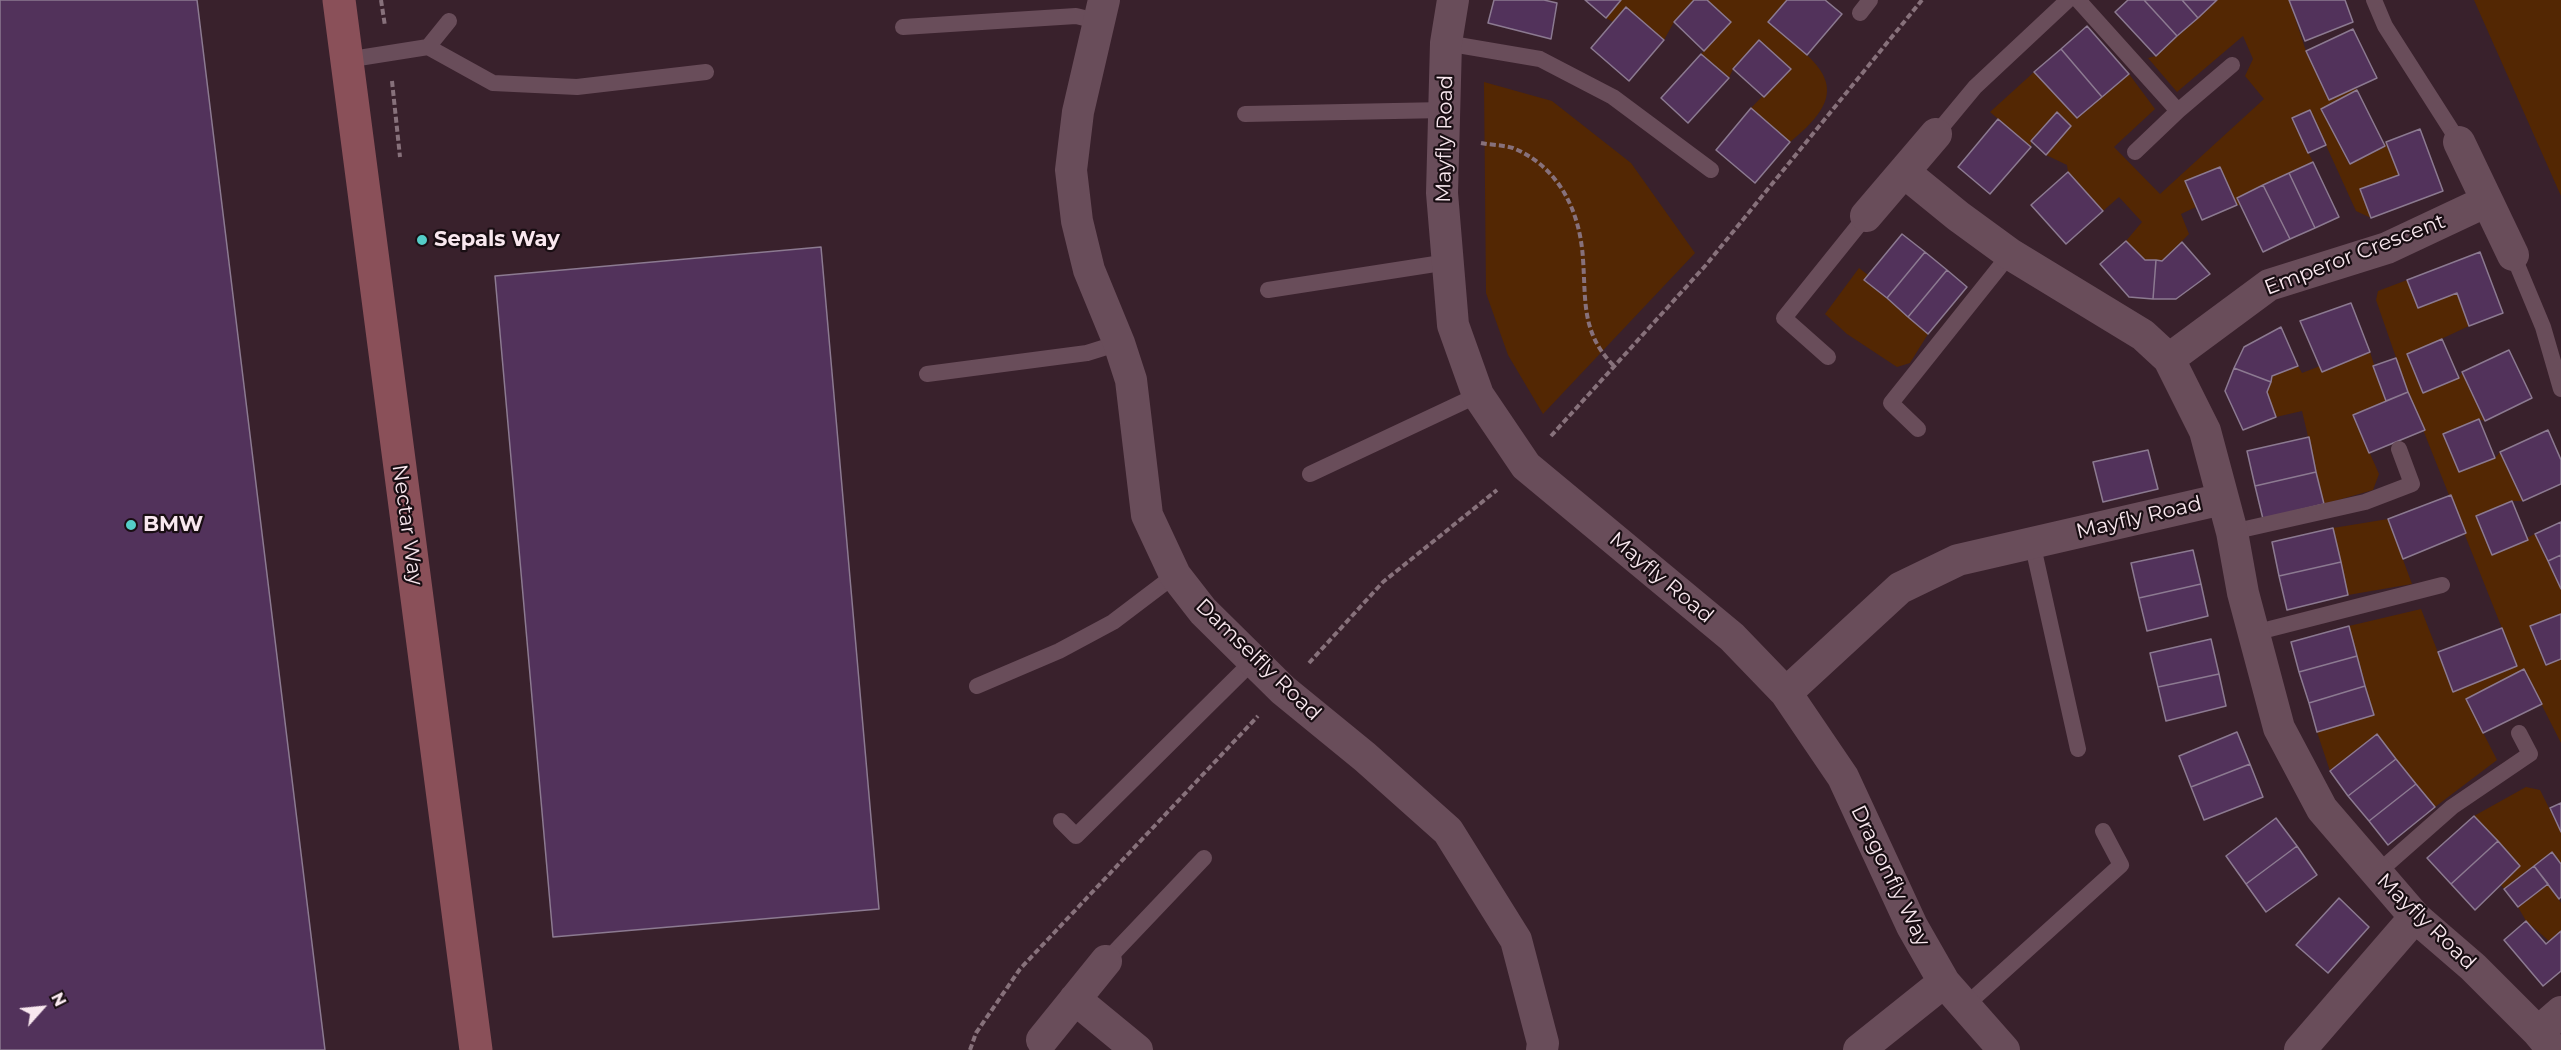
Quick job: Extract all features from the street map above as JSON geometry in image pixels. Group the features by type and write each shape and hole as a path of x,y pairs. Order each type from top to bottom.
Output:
{"street":[{"name":"Nectar Way","path":"339,0 476,1050"},
{"name":"Mayfly Road","path":"1453,0 1446,43 1442,193 1453,325 1478,396 1526,466 1732,637 1786,693 1900,588 1958,560 2223,498"},
{"name":"Damselfly Road","path":"1102,11 1078,112 1071,170 1077,221 1089,270 1119,343 1131,380 1147,515 1175,575 1203,611 1283,690 1365,757 1448,831 1515,940 1543,1043 1542,1050"},
{"path":"1866,216 1936,134"},
{"path":"2459,142 2513,255"},
{"path":"1904,172 2010,254 2143,335 2169,359"},
{"name":"Emperor Crescent","path":"2169,359 2268,285 2387,248 2487,201"},
{"name":"Mayfly Road","path":"2169,359 2205,431 2232,532 2243,593 2279,728 2322,809 2415,917 2551,1031"},
{"name":"Dragonfly Way","path":"1786,693 1843,777 1912,926 1944,982 2004,1050"},
{"path":"2301,1050 2415,917"},
{"path":"1042,1040 1106,961"},
{"path":"1859,1050 1944,982"},
{"path":"1075,999 1137,1050"}],"lane":[{"path":"1936,134 1975,87 2068,0"},
{"path":"2078,0 2178,111"},
{"path":"2374,0 2385,26 2459,142"},
{"path":"903,27 1076,16 1102,11"},
{"path":"428,47 449,21"},
{"path":"1446,43 1540,59 1613,97 1711,170"},
{"path":"346,60 428,47 493,83 577,87 706,72"},
{"path":"2135,152 2178,111 2232,65"},
{"path":"1245,114 1444,110"},
{"path":"1828,357 1785,318 1866,216"},
{"path":"1918,429 1891,404 2010,254"},
{"path":"2513,255 2543,327 2561,390"},
{"path":"1268,290 1448,262"},
{"path":"927,374 1087,354 1119,343"},
{"path":"1310,474 1478,396"},
{"path":"2232,532 2365,502 2412,484 2399,448"},
{"path":"2032,542 2078,749"},
{"path":"977,686 1059,651 1113,622 1175,575"},
{"path":"2254,633 2442,585"},
{"path":"1061,821 1076,836 1253,661"},
{"path":"2376,874 2452,807 2530,754 2519,733"},
{"path":"1965,1006 2121,865 2103,831"},
{"path":"1106,961 1204,858"}],"path":[{"path":"1706,265 1922,0"},
{"path":"1471,141 1513,148 1552,173 1575,212 1583,256 1585,305 1591,334 1604,356 1614,366"},
{"path":"970,1050 976,1033 1020,969 1283,690"}],"shaded area":[{"path":"1621,0 1694,0 1674,22 1664,40 1626,7 1613,22 1606,18"},
{"path":"1707,0 1787,0 1769,22 1816,65 1824,78 1827,91 1823,106 1811,123 1790,142 1751,108 1790,68 1759,40 1733,69 1729,78 1701,54 1731,22"},
{"path":"2217,0 2289,0 2306,51 2329,100 2356,88 2357,90 2322,109 2349,164 2385,147 2386,142 2399,175 2361,189 2371,218 2356,211 2310,110 2292,119 2313,162 2238,197 2240,205 2237,205 2220,167 2185,181 2196,207 2181,214 2189,234 2162,261 2145,260 2126,241 2142,222 2119,197 2103,211 2068,172 2067,165 2046,155 2071,125 2057,112 2031,141 2031,147 1990,112 2034,72 2077,118 2129,74 2155,109 2114,147 2160,194 2264,99 2245,76 2253,59 2243,36 2177,92 2148,58 2156,56"},
{"path":"2474,0 2561,0 2561,196"},
{"path":"1484,82 1552,101 1631,163 1695,253 1543,414 1508,355 1486,293"},
{"path":"1859,268 1868,275 1865,280 1928,334 1910,363 1897,367 1847,334 1825,314"},
{"path":"2407,280 2418,308 2457,293 2469,326 2407,355 2423,393 2459,378 2462,372 2485,421 2478,419 2444,434 2459,472 2495,458 2500,452 2523,501 2512,501 2477,516 2492,555 2535,534 2561,589 2561,614 2530,626 2545,665 2561,659 2561,743 2524,670 2466,699 2497,760 2435,807 2377,735 2330,771 2317,732 2374,715 2349,626 2421,609 2453,691 2517,666 2408,392 2376,300 2378,291"},
{"path":"2370,352 2386,401 2353,415 2379,474 2373,490 2324,504 2302,411 2276,417 2267,392 2272,376 2298,366 2302,373 2320,366 2322,372"},
{"path":"2388,519 2412,584 2348,595 2333,528"},
{"path":"2526,787 2540,790 2561,832 2561,864 2552,853 2504,889 2501,885 2520,866 2474,816"},
{"path":"2548,884 2561,903 2561,931 2549,941 2526,921 2518,907"}],"building":[{"name":"BMW","path":"0,0 197,0 325,1050 0,1050"},
{"path":"1494,0 1544,0 1557,3 1551,39 1488,23"},
{"path":"1585,0 1621,0 1606,18"},
{"path":"1694,0 1707,0 1731,22 1704,51 1674,22"},
{"path":"1787,0 1825,0 1842,14 1807,55 1768,22"},
{"path":"2128,0 2144,0 2177,36 2156,56 2115,12"},
{"path":"2144,0 2182,0 2198,18 2177,36"},
{"path":"2182,0 2217,0 2198,18"},
{"path":"2289,0 2345,0 2353,22 2305,41"},
{"path":"1626,7 1664,40 1629,81 1591,48"},
{"path":"2087,26 2129,74 2102,97 2061,49"},
{"path":"2353,29 2377,78 2329,100 2306,51"},
{"path":"1759,40 1791,69 1764,97 1733,69"},
{"path":"2061,49 2102,97 2077,118 2034,72"},
{"path":"1701,54 1729,78 1688,123 1661,98"},
{"path":"2357,90 2385,146 2350,164 2321,109"},
{"path":"1751,108 1790,142 1755,183 1716,150"},
{"path":"2310,110 2326,145 2308,153 2292,118"},
{"path":"2057,112 2071,126 2046,155 2031,141"},
{"path":"1998,119 2031,147 1990,194 1958,167"},
{"path":"2420,129 2443,191 2371,218 2360,189 2399,175 2386,142"},
{"path":"2313,162 2339,217 2315,228 2289,173"},
{"path":"2220,167 2237,205 2202,220 2185,181"},
{"path":"2068,172 2103,211 2066,244 2031,205"},
{"path":"2289,173 2315,228 2290,239 2263,185"},
{"path":"2263,185 2290,239 2263,252 2237,198"},
{"path":"1902,234 1925,252 1887,298 1864,280"},
{"path":"2126,241 2145,260 2156,260 2153,299 2129,297 2100,264"},
{"path":"2182,242 2210,274 2176,299 2153,299 2156,260 2162,261"},
{"path":"821,247 879,909 553,937 495,276"},
{"path":"1925,252 1947,270 1908,317 1887,298"},
{"path":"2480,252 2503,313 2469,326 2457,293 2418,308 2407,280"},
{"path":"1947,270 1967,287 1928,334 1908,317"},
{"path":"2351,303 2370,352 2322,372 2300,321"},
{"path":"2281,327 2298,366 2272,376 2271,382 2234,368 2244,347"},
{"path":"2442,339 2459,378 2423,393 2407,354"},
{"path":"2509,350 2532,398 2485,421 2462,372"},
{"path":"2396,358 2408,392 2386,401 2373,366"},
{"path":"2234,368 2271,382 2267,392 2276,417 2243,430 2225,391"},
{"path":"2408,392 2425,430 2369,453 2353,415"},
{"path":"2479,419 2495,458 2459,472 2443,434"},
{"path":"2548,430 2561,460 2561,484 2523,501 2500,452"},
{"path":"2309,437 2316,472 2255,486 2247,451"},
{"path":"2148,450 2158,489 2103,502 2093,462"},
{"path":"2316,472 2324,504 2263,519 2255,486"},
{"path":"2451,495 2466,533 2403,559 2388,519"},
{"path":"2512,501 2528,540 2492,555 2476,516"},
{"path":"2561,522 2561,555 2548,561 2535,534"},
{"path":"2333,528 2341,562 2279,576 2272,542"},
{"path":"2193,550 2201,584 2139,598 2131,563"},
{"path":"2561,555 2561,589 2548,561"},
{"path":"2341,562 2348,595 2287,610 2279,576"},
{"path":"2201,584 2208,616 2147,631 2139,598"},
{"path":"2561,614 2561,659 2546,665 2530,626"},
{"path":"2349,626 2357,656 2299,672 2291,642"},
{"path":"2502,628 2517,666 2453,692 2438,652"},
{"path":"2211,639 2219,674 2158,687 2150,653"},
{"path":"2357,656 2365,686 2309,703 2299,672"},
{"path":"2524,669 2542,704 2483,733 2466,699"},
{"path":"2219,674 2226,706 2166,721 2158,687"},
{"path":"2365,686 2374,715 2317,732 2309,703"},
{"path":"2237,732 2250,764 2191,787 2179,756"},
{"path":"2377,734 2396,759 2348,796 2330,771"},
{"path":"2396,759 2416,784 2369,821 2348,796"},
{"path":"2250,764 2263,797 2204,820 2191,787"},
{"path":"2416,784 2435,807 2388,845 2369,821"},
{"path":"2561,803 2561,832 2550,808"},
{"path":"2474,816 2498,841 2451,884 2427,858"},
{"path":"2276,818 2297,846 2246,884 2226,856"},
{"path":"2498,841 2520,866 2475,910 2451,884"},
{"path":"2297,846 2317,875 2266,912 2246,884"},
{"path":"2552,852 2561,864 2561,897 2559,899 2534,866"},
{"path":"2534,866 2548,884 2518,907 2504,889"},
{"path":"2339,898 2369,927 2328,973 2296,945"},
{"path":"2526,921 2546,944 2561,931 2561,971 2543,986 2504,940"}],"place":[{"name":"Sepals Way","path":"422,240"},
{"name":"BMW","path":"131,525"}]}
